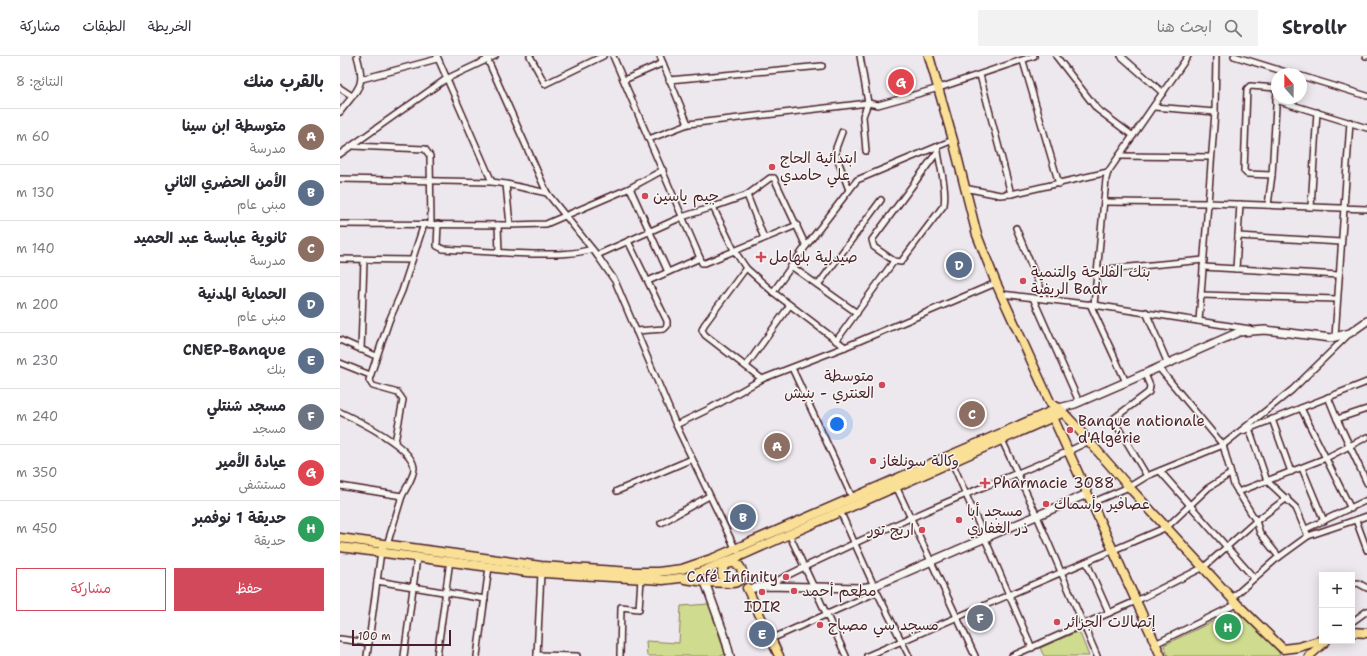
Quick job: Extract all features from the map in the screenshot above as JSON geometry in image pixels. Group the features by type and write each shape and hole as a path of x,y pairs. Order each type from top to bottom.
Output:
{"main road":[{"path":"929,56 953,140 977,235 1051,411 1155,644 1158,655"},
{"path":"725,565 738,557 840,511 895,483 1051,411 1062,409"},
{"path":"340,547 417,558 451,558 541,566 658,572 682,569 733,546 852,498 952,462 1002,440 1051,411 1062,409"},
{"path":"1062,409 1129,487 1284,653 1319,641"},
{"path":"340,538 384,544 489,567 541,573 663,580 683,578 733,563 741,569"},
{"path":"733,546 748,589 779,656"},
{"path":"732,583 723,575 725,565 733,546"},
{"path":"732,583 740,579 741,569"},
{"path":"683,578 705,582 732,583 748,589"},
{"path":"1355,632 1367,633"},
{"path":"1309,656 1323,644"}],"street":[{"path":"340,112 362,79 357,56"},
{"path":"340,154 446,79 487,58 495,56"},
{"path":"530,56 545,84 603,56"},
{"path":"613,56 702,263 796,225"},
{"path":"660,56 688,124"},
{"path":"860,56 868,103 863,116 866,151"},
{"path":"649,139 688,124 868,103 878,105 939,88 1034,56"},
{"path":"1056,56 1097,109 1133,136"},
{"path":"1121,56 1163,93"},
{"path":"1126,382 1092,305 1098,270 1108,172 1188,56"},
{"path":"1199,321 1215,112 1216,56"},
{"path":"1234,56 1271,69"},
{"path":"362,79 437,57 492,182"},
{"path":"487,58 547,193 564,216 597,255 615,281 676,425 733,546"},
{"path":"1022,61 1060,184"},
{"path":"624,80 663,62"},
{"path":"670,80 822,66"},
{"path":"980,74 1012,194"},
{"path":"1307,78 1367,96"},
{"path":"1271,88 1248,86 1247,89 1244,171 1247,174 1272,175"},
{"path":"340,88 352,96"},
{"path":"1268,205 1272,175 1276,104"},
{"path":"1290,104 1367,128"},
{"path":"1154,107 1215,112"},
{"path":"1311,207 1317,112"},
{"path":"1335,337 1350,122"},
{"path":"842,132 836,148 836,156 849,190"},
{"path":"773,292 849,190 861,178 937,149 953,140"},
{"path":"352,146 425,149 430,156 431,224"},
{"path":"937,149 945,200 944,205 901,262 894,261 874,247 872,240 937,149"},
{"path":"1119,156 1211,157"},
{"path":"340,224 546,224 630,188 663,170"},
{"path":"964,188 1000,195 1012,194 1108,172"},
{"path":"597,255 682,217 746,195 770,178 774,178 806,246"},
{"path":"340,179 492,182 547,193"},
{"path":"506,184 510,225"},
{"path":"630,188 668,272"},
{"path":"746,195 764,238"},
{"path":"818,285 881,200"},
{"path":"1104,202 1208,203 1367,209"},
{"path":"1236,269 1240,204"},
{"path":"713,207 734,250 746,268 773,292 845,347"},
{"path":"395,442 403,400 398,393 373,386 369,380 376,356 402,291 424,224"},
{"path":"438,224 438,248 499,253 572,254 592,249"},
{"path":"498,225 499,253"},
{"path":"1016,228 1045,299"},
{"path":"1238,236 1341,242"},
{"path":"628,241 668,321 667,326 664,329 636,330"},
{"path":"648,281 700,258"},
{"path":"340,259 412,260"},
{"path":"361,350 364,260"},
{"path":"1098,270 1204,260"},
{"path":"836,341 894,261"},
{"path":"791,266 857,312"},
{"path":"746,268 704,325 702,330 705,334 762,379"},
{"path":"1203,268 1339,275"},
{"path":"676,425 711,408 762,379 845,347 996,283"},
{"path":"1001,294 1146,312 1253,330 1335,337 1350,333"},
{"path":"1201,295 1337,299"},
{"path":"1033,298 1079,402"},
{"path":"746,366 790,305"},
{"path":"1146,312 1168,364"},
{"path":"1091,503 1129,487 1147,476 1223,445 1292,390 1350,333 1367,321"},
{"path":"1062,409 1159,368 1223,338 1239,332 1253,330"},
{"path":"340,340 376,356"},
{"path":"340,362 370,375"},
{"path":"792,368 852,498"},
{"path":"1159,368 1223,445 1230,474 1238,492 1256,521 1260,533 1279,557"},
{"path":"1145,374 1150,386 1149,392 1113,419 1147,476"},
{"path":"1233,437 1249,428 1367,382"},
{"path":"1328,397 1367,483"},
{"path":"1301,408 1351,509"},
{"path":"1337,419 1367,409"},
{"path":"340,412 395,442 413,463 414,467 381,553 367,656"},
{"path":"1272,419 1291,472"},
{"path":"1249,428 1267,481 1296,508 1308,536"},
{"path":"1238,492 1326,458 1367,437"},
{"path":"1002,440 1037,516 1097,656"},
{"path":"767,586 854,543 965,494 1069,452 1089,441"},
{"path":"617,491 692,459"},
{"path":"952,462 1011,596 1032,648"},
{"path":"1302,468 1324,521"},
{"path":"1160,471 1254,578"},
{"path":"867,656 1011,596 1167,527 1208,488 1230,474"},
{"path":"895,483 974,656"},
{"path":"340,486 402,496"},
{"path":"771,639 827,614 931,562 1087,494"},
{"path":"660,523 709,496"},
{"path":"1012,656 1136,601 1204,567 1256,521 1287,498"},
{"path":"1306,529 1351,509 1367,500"},
{"path":"840,511 875,589 902,641 908,656"},
{"path":"1155,644 1234,601 1254,578 1279,557 1308,536 1367,516"},
{"path":"1356,520 1367,550"},
{"path":"789,534 846,656"},
{"path":"404,656 417,558"},
{"path":"437,656 451,558"},
{"path":"1087,563 1109,613"},
{"path":"477,656 489,567"},
{"path":"541,573 537,655 577,656"},
{"path":"620,656 621,607 640,610 641,579"},
{"path":"377,581 485,599"},
{"path":"705,582 725,637 730,656"},
{"path":"1355,584 1358,583 1367,588"},
{"path":"748,589 767,586 875,589"},
{"path":"1355,620 1367,611"},
{"path":"340,639 369,643"}],"green space":[{"path":"709,604 725,654 721,656 647,656 646,641 679,643 681,606"},
{"path":"1237,610 1278,650 1280,656 1168,656 1164,645"},
{"path":"1079,631 1089,656 1044,656 1040,648"}],"place":[{"name":"عيادة الأمير","path":"901,82"},
{"name":"ابتدائية الحاج علي حامدي","path":"772,167"},
{"name":"جيم ياسين","path":"645,196"},
{"name":"صيدلية بلهامل","path":"761,257"},
{"name":"الحماية المدنية","path":"959,265"},
{"name":"بنك الفلاحة والتنمية الريفية Badr","path":"1023,281"},
{"name":"متوسطة العنتري - بنيش","path":"882,385"},
{"name":"ثانوية عبابسة عبد الحميد","path":"972,414"},
{"name":"Banque nationale d'Algérie","path":"1070,430"},
{"name":"متوسطة ابن سينا","path":"777,446"},
{"name":"وكالة سونلغاز","path":"873,461"},
{"name":"Pharmacie 3088","path":"985,483"},
{"name":"عصافير وأسماك","path":"1046,504"},
{"name":"الأمن الحضري الثاني","path":"743,517"},
{"name":"مسجد أبا ذر الغفاري","path":"959,520"},
{"name":"اريج تور","path":"922,530"},
{"name":"Café Infinity","path":"786,577"},
{"name":"مطعم أحمد","path":"794,591"},
{"name":"IDIR","path":"762,592"},
{"name":"مسجد شنتلي","path":"980,618"},
{"name":"إتصالات الجزائر","path":"1057,622"},
{"name":"مسجد سي مصباح","path":"820,625"},
{"name":"حديقة 1 نوفمبر","path":"1228,627"},
{"name":"CNEP-Banque","path":"762,634"}]}
